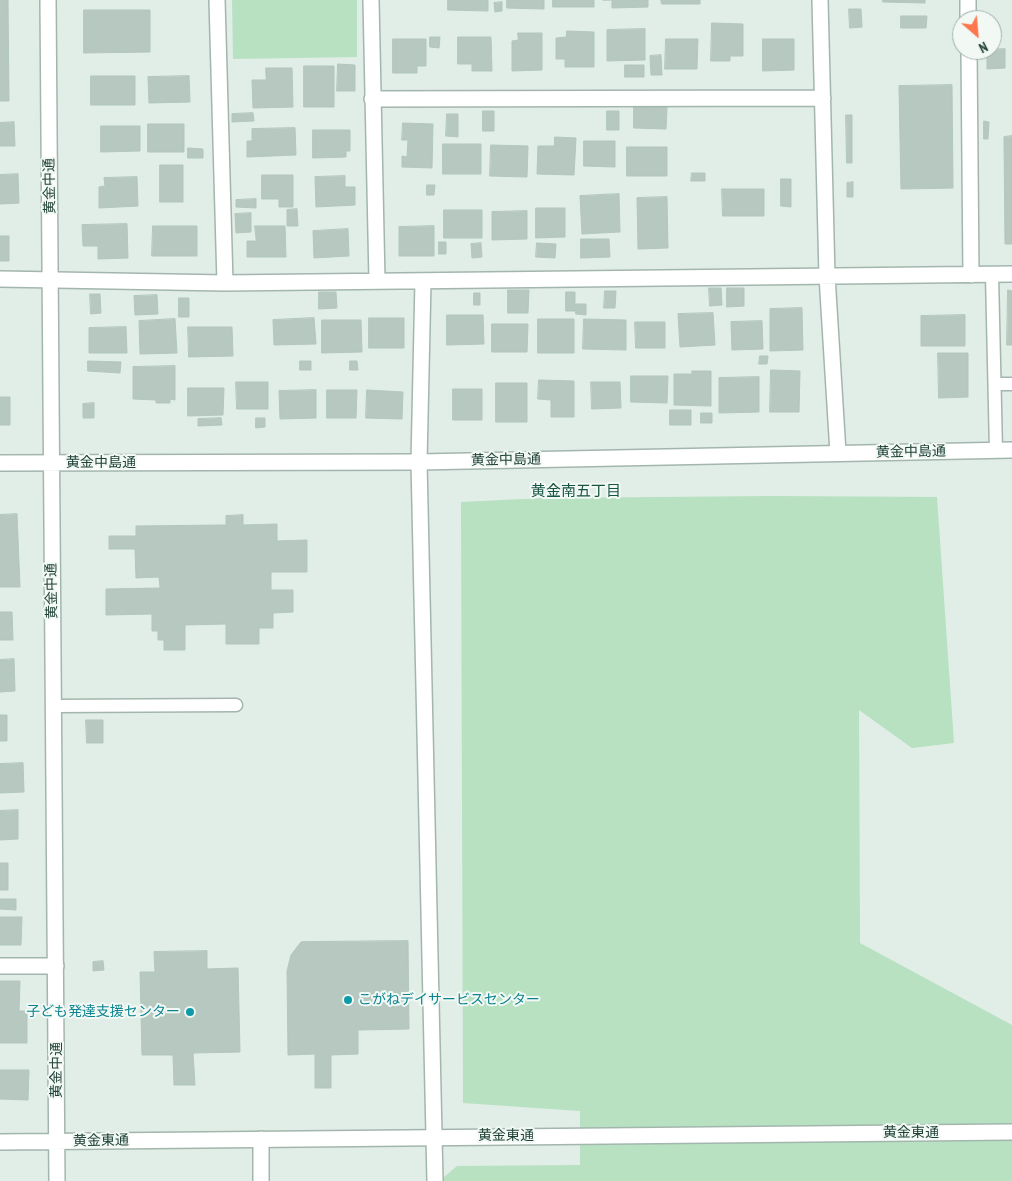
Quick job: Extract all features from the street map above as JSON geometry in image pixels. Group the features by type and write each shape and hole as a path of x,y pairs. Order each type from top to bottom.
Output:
{"street":[{"name":"黄金中通","path":"48,0 58,1181"},
{"path":"217,0 225,283"},
{"path":"371,0 376,282"},
{"path":"820,0 827,276 838,453"},
{"path":"969,60 971,275"},
{"path":"372,99 822,98"},
{"path":"0,279 225,283 1012,274"},
{"path":"422,281 419,462 435,1181"},
{"name":"黄金中島通","path":"0,463 419,462 1012,450"},
{"path":"0,966 56,966"},
{"name":"黄金東通","path":"0,1142 1012,1132"},
{"path":"261,1139 261,1181"}],"lane":[{"path":"992,274 996,451"},
{"path":"994,384 1012,384"},
{"path":"53,706 236,705"}],"green space":[{"path":"232,0 357,0 357,57 233,59"},
{"path":"937,497 954,743 912,748 859,710 860,943 1012,1025 1012,1181 443,1181 443,1178 457,1166 580,1165 580,1111 463,1103 461,502 544,498"}],"building":[{"path":"0,0 8,0 9,101 0,101"},
{"path":"448,0 488,0 488,11 448,10"},
{"path":"507,0 544,0 544,9 507,8"},
{"path":"553,0 594,0 594,7 553,7"},
{"path":"612,0 648,0 648,7 612,8"},
{"path":"661,0 700,0 700,4 662,4"},
{"path":"883,0 925,0 925,3 883,2"},
{"path":"502,2 502,11 495,12 494,3"},
{"path":"849,9 861,9 862,27 850,28"},
{"path":"84,10 150,10 150,52 84,53"},
{"path":"901,16 927,16 926,28 901,28"},
{"path":"712,23 743,24 743,56 730,56 730,61 711,61"},
{"path":"645,29 645,60 607,61 607,30"},
{"path":"567,31 594,32 594,67 565,67 565,59 556,59 556,38 566,37"},
{"path":"518,33 542,33 542,70 512,71 512,41 518,40"},
{"path":"430,37 440,37 439,48 430,47"},
{"path":"458,37 491,37 492,71 472,71 472,64 458,64"},
{"path":"393,39 426,39 426,66 417,66 417,73 393,73"},
{"path":"666,39 698,39 697,69 665,69"},
{"path":"763,39 794,39 794,70 763,71"},
{"path":"1002,49 1005,49 1005,68 987,69 987,60 1002,60"},
{"path":"661,55 662,75 651,75 650,56"},
{"path":"338,64 355,65 355,91 337,91"},
{"path":"625,65 644,65 644,77 625,77"},
{"path":"304,66 334,66 334,107 304,107"},
{"path":"266,68 292,68 293,107 253,108 252,80 266,80"},
{"path":"91,76 135,76 135,105 91,105"},
{"path":"189,76 190,102 149,103 148,77"},
{"path":"952,85 953,188 901,189 899,86"},
{"path":"634,107 667,107 666,129 634,128"},
{"path":"483,111 494,111 494,131 483,131"},
{"path":"607,111 619,111 619,130 607,130"},
{"path":"253,113 254,121 232,122 232,114"},
{"path":"447,114 458,114 458,137 446,136"},
{"path":"846,115 852,115 852,163 847,163"},
{"path":"984,121 989,122 988,139 984,139"},
{"path":"14,122 15,146 0,146 0,123"},
{"path":"403,123 433,124 432,168 402,167 402,156 407,157 408,140 402,140"},
{"path":"148,124 184,124 184,152 148,152"},
{"path":"101,126 140,126 140,151 101,152"},
{"path":"295,128 296,155 247,157 247,141 252,141 252,129"},
{"path":"313,130 350,130 350,151 346,151 346,157 313,158"},
{"path":"1012,136 1012,244 1005,244 1004,137"},
{"path":"555,137 576,138 574,175 537,174 538,146 554,146"},
{"path":"584,141 615,141 615,167 584,166"},
{"path":"443,144 481,144 481,174 443,174"},
{"path":"491,145 528,146 527,177 490,176"},
{"path":"627,147 667,147 667,176 627,176"},
{"path":"188,148 203,149 203,158 188,158"},
{"path":"160,165 183,165 183,202 160,202"},
{"path":"692,173 705,173 705,181 691,181"},
{"path":"18,174 19,203 0,204 0,175"},
{"path":"262,175 293,175 293,207 279,207 279,199 262,199"},
{"path":"345,176 345,187 355,187 355,205 316,207 315,177"},
{"path":"137,177 138,206 99,208 99,187 105,186 104,178"},
{"path":"781,179 791,179 791,207 781,206"},
{"path":"853,182 853,197 847,197 847,183"},
{"path":"427,185 435,185 434,195 427,195"},
{"path":"722,189 764,189 764,216 723,216"},
{"path":"619,194 620,232 582,234 580,196"},
{"path":"667,197 668,248 638,249 637,198"},
{"path":"256,199 256,208 236,207 236,200"},
{"path":"536,208 565,208 565,237 536,238"},
{"path":"297,209 298,226 287,226 287,210"},
{"path":"444,210 482,210 482,238 444,238"},
{"path":"527,211 527,239 492,240 492,212"},
{"path":"251,213 251,232 236,233 235,214"},
{"path":"127,224 128,258 98,259 98,246 83,246 82,225"},
{"path":"153,226 197,226 197,256 152,256"},
{"path":"255,226 285,226 286,257 247,257 247,241 256,241"},
{"path":"434,226 434,256 399,256 399,227"},
{"path":"348,229 349,256 314,258 313,231"},
{"path":"0,236 9,236 9,261 0,261"},
{"path":"581,239 609,239 610,257 581,258"},
{"path":"439,242 446,242 446,254 439,254"},
{"path":"481,243 482,257 472,258 471,244"},
{"path":"537,243 556,244 555,258 536,257"},
{"path":"709,288 721,288 722,305 710,306"},
{"path":"727,288 744,288 744,306 727,307"},
{"path":"508,290 529,290 528,313 508,313"},
{"path":"1008,290 1012,291 1012,345 1007,345"},
{"path":"605,291 616,291 615,308 604,308"},
{"path":"319,292 336,292 337,308 319,309"},
{"path":"566,292 575,292 575,311 566,311"},
{"path":"474,293 480,293 480,305 474,305"},
{"path":"90,294 100,294 101,313 91,314"},
{"path":"157,295 158,314 135,315 134,296"},
{"path":"179,298 189,298 189,317 179,317"},
{"path":"576,304 586,304 586,315 576,314"},
{"path":"802,308 803,350 770,351 770,309"},
{"path":"713,313 715,345 680,347 678,314"},
{"path":"447,315 483,315 484,344 447,345"},
{"path":"965,315 965,346 921,346 921,316"},
{"path":"314,318 316,344 274,345 273,320"},
{"path":"369,318 404,318 404,348 369,348"},
{"path":"175,319 177,353 140,354 139,321"},
{"path":"538,319 574,319 574,353 538,353"},
{"path":"584,319 626,320 626,350 583,349"},
{"path":"322,320 361,320 362,352 322,353"},
{"path":"762,321 763,349 732,350 731,322"},
{"path":"635,322 665,322 665,348 636,348"},
{"path":"492,324 528,324 527,352 492,352"},
{"path":"126,327 127,353 89,353 89,328"},
{"path":"188,327 232,327 233,356 189,357"},
{"path":"938,353 968,353 968,397 939,398"},
{"path":"760,356 768,356 767,364 759,364"},
{"path":"88,361 121,362 120,373 88,371"},
{"path":"300,361 311,361 311,370 300,370"},
{"path":"350,361 357,361 358,370 350,370"},
{"path":"175,366 175,400 170,399 170,403 156,403 156,400 133,399 133,367"},
{"path":"771,370 800,371 799,412 770,412"},
{"path":"692,371 711,371 711,406 674,405 674,374 692,374"},
{"path":"631,376 668,376 667,403 631,402"},
{"path":"759,377 759,412 719,413 719,378"},
{"path":"539,380 574,381 574,417 551,417 551,400 538,399"},
{"path":"236,382 268,382 268,409 237,409"},
{"path":"591,382 620,382 621,408 592,409"},
{"path":"496,383 527,383 527,422 496,422"},
{"path":"188,388 224,388 223,415 188,416"},
{"path":"453,389 482,389 482,420 453,420"},
{"path":"316,390 316,418 280,419 279,391"},
{"path":"327,390 357,390 356,418 327,418"},
{"path":"367,390 403,392 402,419 366,418"},
{"path":"0,397 10,397 10,425 0,425"},
{"path":"94,403 94,418 83,418 83,404"},
{"path":"670,410 691,410 691,425 670,425"},
{"path":"701,413 712,413 712,423 701,423"},
{"path":"221,418 222,425 198,426 198,419"},
{"path":"256,418 265,418 265,427 256,428"},
{"path":"17,514 20,587 0,587 0,515"},
{"path":"243,515 243,525 277,524 277,541 307,540 307,572 271,572 271,590 293,590 293,612 273,613 273,628 259,628 259,644 226,644 226,624 185,625 185,650 164,650 164,640 158,640 158,631 152,631 152,614 106,615 106,589 160,588 159,577 136,578 135,549 109,549 109,536 136,536 136,526 226,525 226,516"},
{"path":"0,612 12,612 13,640 0,640"},
{"path":"14,659 15,691 0,692 0,660"},
{"path":"0,715 7,715 7,741 0,741"},
{"path":"86,720 103,720 103,743 87,743"},
{"path":"23,763 24,792 0,793 0,764"},
{"path":"18,810 18,839 0,840 0,811"},
{"path":"0,863 8,863 8,890 0,890"},
{"path":"0,899 16,899 16,910 0,909"},
{"path":"0,917 22,917 21,945 0,945"},
{"name":"こがねデイサービスセンター","path":"408,941 409,1029 358,1030 358,1054 331,1055 331,1088 315,1088 315,1054 288,1055 287,971 291,955 301,942"},
{"name":"子ども発達支援センター","path":"207,951 207,969 238,968 240,1052 193,1053 195,1085 174,1085 173,1055 142,1055 140,972 155,972 154,952"},
{"path":"103,961 104,970 93,971 93,962"},
{"path":"0,981 20,981 19,1011 27,1011 27,1043 0,1043"},
{"path":"0,1070 29,1070 28,1100 0,1099"}],"place":[{"name":"こがねデイサービスセンター","path":"348,1000"},
{"name":"子ども発達支援センター","path":"190,1012"}],"district":[{"name":"黄金南五丁目","path":"576,492"}]}
